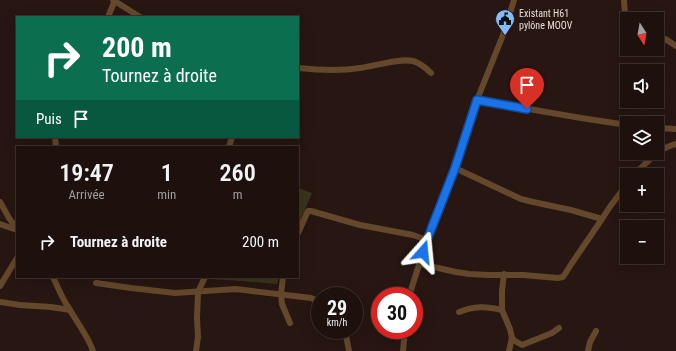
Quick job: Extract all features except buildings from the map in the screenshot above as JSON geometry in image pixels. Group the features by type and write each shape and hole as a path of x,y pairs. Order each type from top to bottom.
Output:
{"street":[{"path":"108,16 114,0 138,16"},
{"path":"412,287 427,240 455,168 477,100 503,36 514,0"},
{"path":"624,0 625,12"},
{"path":"664,38 676,46"},
{"path":"299,68 320,70 361,68 398,61 412,61 423,66 431,73"},
{"path":"477,100 620,124"},
{"path":"664,128 676,129"},
{"path":"642,168 659,152 676,144"},
{"path":"455,168 521,198 602,219"},
{"path":"420,264 478,275 504,274 558,278 563,277 620,193"},
{"path":"0,202 8,218 16,228"},
{"path":"299,231 308,211 311,211 360,225 413,235 427,240"},
{"path":"0,224 16,229"},
{"path":"0,286 16,260"},
{"path":"504,274 502,310 512,338 509,351"},
{"path":"53,278 70,310 85,333 93,351"},
{"path":"196,351 198,337 198,292 205,278"},
{"path":"283,278 282,304 290,323"},
{"path":"96,283 175,293 236,289 311,298"},
{"path":"0,302 70,310"},
{"path":"459,312 478,307 502,310"},
{"path":"512,338 522,345 552,333 559,328"},
{"path":"588,351 590,342 596,331"},
{"path":"347,339 349,351"},
{"path":"403,351 404,339"}],"shaded area":[{"path":"299,188 312,193 299,224"},
{"path":"208,278 279,278 277,284"}],"place":[{"name":"Existant H61 pylône MOOV","path":"505,36"}],"route":[{"path":"423,252 455,168 477,100 527,109"}]}
